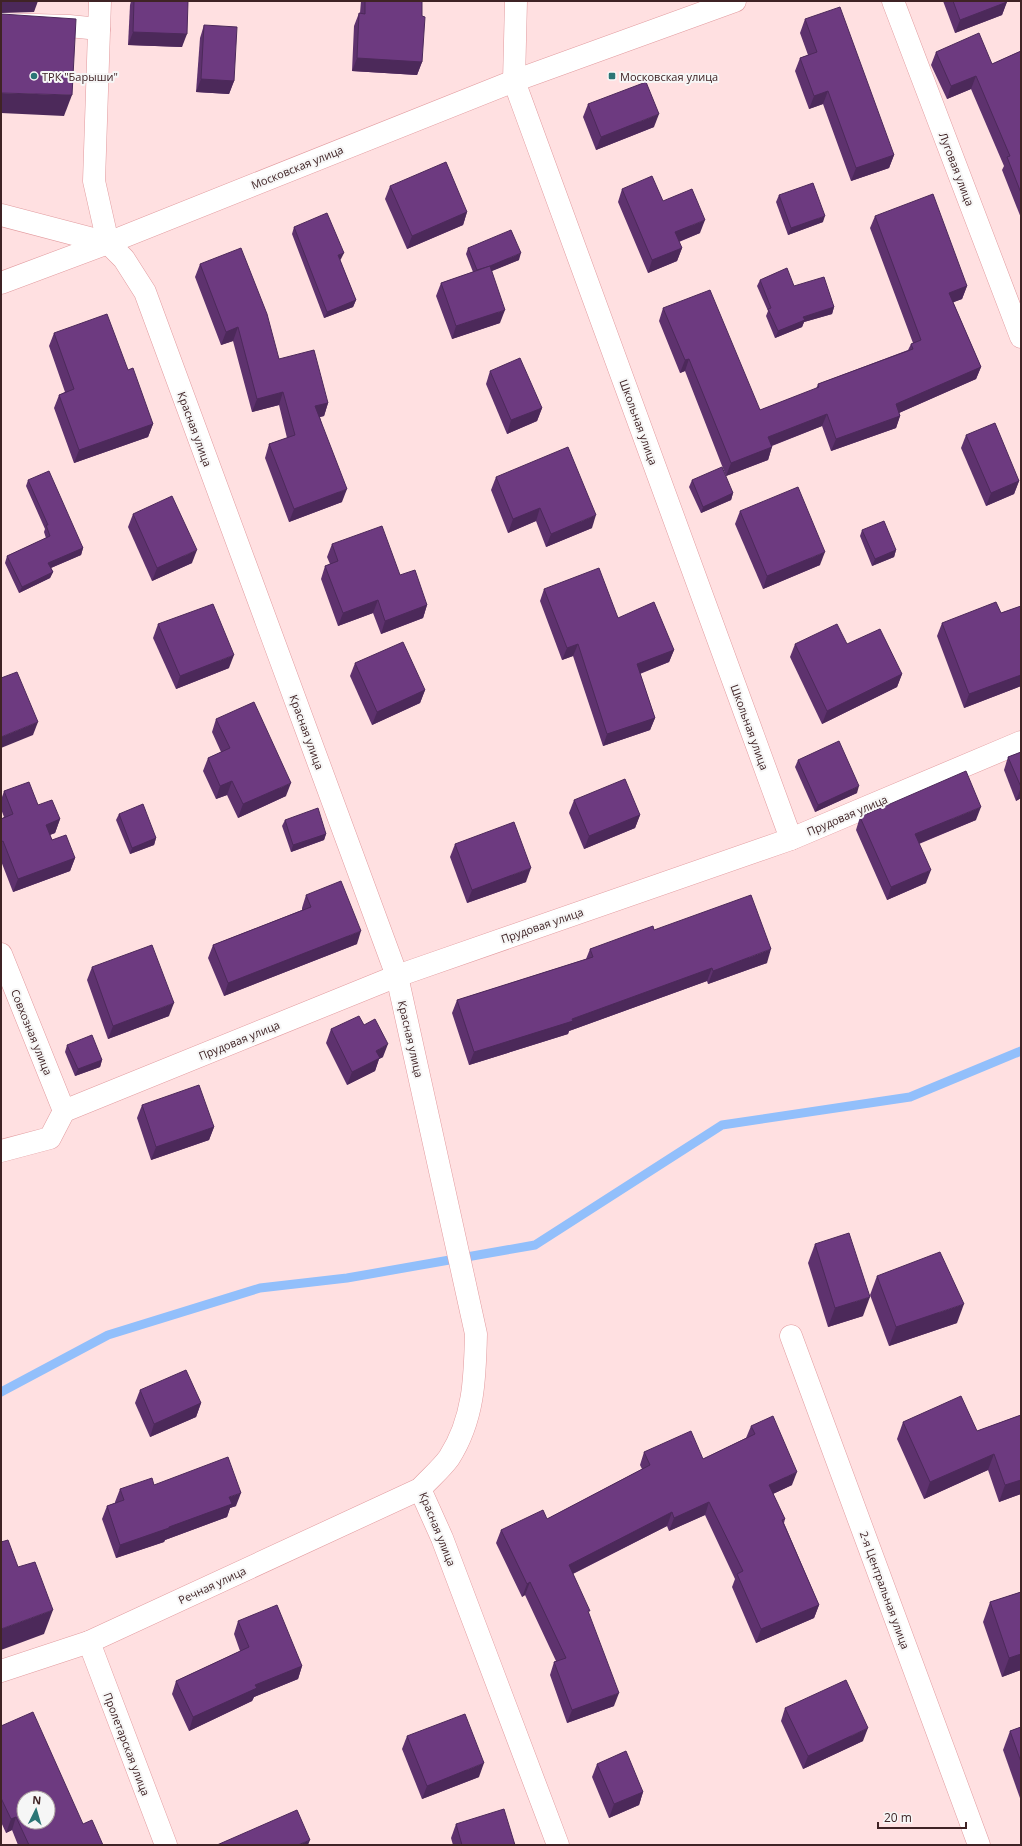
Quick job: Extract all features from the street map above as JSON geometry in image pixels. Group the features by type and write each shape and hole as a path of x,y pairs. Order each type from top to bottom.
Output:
{"street":[{"path":"1,215 108,243 94,181 100,1"},
{"name":"Школьная улица","path":"516,1 514,81 791,839"},
{"name":"Московская улица","path":"1,283 108,243 514,81 735,1"},
{"name":"Луговая улица","path":"893,1 1021,337"},
{"path":"1,24 69,26 99,29"},
{"name":"Красная улица","path":"108,243 124,259 144,292 397,976 476,1334 474,1386 466,1423 449,1458 420,1489 442,1538 558,1845"},
{"name":"Прудовая улица","path":"64,1111 397,976 791,839 1021,742"},
{"name":"Совхозная улица","path":"1,954 64,1111"},
{"path":"1,1151 50,1138 64,1111"},
{"name":"2-я Центральная улица","path":"791,1336 979,1845"},
{"name":"Речная улица","path":"1,1671 89,1642 420,1489"},
{"name":"Пролетарская улица","path":"89,1642 166,1845"}],"building":[{"path":"134,1 188,1 187,34 133,32"},
{"path":"365,1 422,1 422,16 425,17 422,62 357,58 359,13 365,14"},
{"path":"953,1 1007,1 1007,2 960,20"},
{"path":"840,7 894,155 856,168 828,91 814,96 800,58 817,52 805,19"},
{"name":"ТРК \"Барыши\"","path":"1,13 76,19 72,95 1,93"},
{"path":"204,25 237,27 234,81 201,79"},
{"path":"979,33 992,64 1021,51 1021,193 1007,157 1010,156 976,76 951,86 936,52"},
{"path":"646,82 659,114 601,137 588,104"},
{"path":"446,162 467,212 412,236 390,186"},
{"path":"652,176 663,201 692,189 705,220 675,232 682,248 652,260 622,189"},
{"path":"813,183 825,216 791,228 779,195"},
{"path":"933,194 967,286 949,293 981,367 896,404 900,416 836,439 827,414 768,437 772,447 731,463 689,359 685,360 663,308 710,290 760,410 819,387 818,384 913,349 911,344 921,340 875,216"},
{"path":"327,213 344,253 338,255 356,300 327,312 294,227"},
{"path":"511,230 521,253 477,270 468,248"},
{"path":"241,248 267,314 279,359 314,350 328,403 315,406 347,489 294,509 269,444 295,435 283,392 257,399 238,327 226,332 200,264"},
{"path":"490,266 505,310 456,326 441,283"},
{"path":"787,268 794,286 824,277 834,307 803,317 805,320 778,331 768,309 771,308 760,280"},
{"path":"107,314 128,370 133,368 153,424 79,450 59,395 74,389 54,333"},
{"path":"520,358 542,408 511,420 490,371"},
{"path":"995,423 1019,481 991,493 966,435"},
{"path":"568,447 596,515 551,534 540,508 513,519 496,477"},
{"path":"722,467 733,493 703,507 692,480"},
{"path":"49,471 83,548 48,563 53,572 22,587 7,556 50,536 46,525 48,525 28,480"},
{"path":"798,487 825,552 767,576 740,511"},
{"path":"172,496 197,550 157,568 133,514"},
{"path":"884,521 896,550 875,559 862,530"},
{"path":"382,526 400,575 415,570 427,605 385,621 378,600 343,613 325,566 338,561 332,544"},
{"path":"599,568 618,618 654,602 674,650 637,664 655,718 607,734 578,644 567,648 544,589"},
{"path":"996,602 1001,613 1021,606 1021,675 969,694 942,623"},
{"path":"213,604 234,655 180,676 158,624"},
{"path":"837,624 847,644 880,629 902,674 827,711 795,644"},
{"path":"403,642 425,690 377,712 355,663"},
{"path":"17,672 38,722 1,737 1,678"},
{"path":"254,702 291,783 243,804 232,781 220,786 208,758 230,748 216,719"},
{"path":"839,741 859,786 818,805 798,760"},
{"path":"1021,752 1021,787 1008,757"},
{"path":"966,771 981,807 915,834 931,870 891,887 860,817"},
{"path":"625,779 640,815 589,836 574,800"},
{"path":"29,782 38,805 52,800 60,819 46,825 52,840 66,835 75,858 18,879 3,841 1,842 1,819 13,814 4,791"},
{"path":"143,804 156,838 132,848 119,814"},
{"path":"318,808 326,834 293,845 285,820"},
{"path":"514,822 531,868 472,890 455,844"},
{"path":"341,881 361,931 228,983 213,945 311,907 306,895"},
{"path":"751,895 771,949 713,971 712,968 572,1019 573,1021 474,1052 457,1000 593,957 590,949 653,926 654,930"},
{"path":"152,945 174,1003 113,1026 92,967"},
{"path":"359,1016 364,1025 375,1019 388,1044 376,1051 380,1058 352,1072 331,1029"},
{"path":"92,1035 102,1060 78,1069 67,1045"},
{"path":"199,1085 214,1127 156,1147 142,1105"},
{"path":"849,1233 870,1297 835,1308 815,1244"},
{"path":"940,1252 964,1304 896,1327 877,1276"},
{"path":"186,1370 201,1403 154,1424 140,1390"},
{"path":"961,1396 977,1431 1021,1415 1021,1480 1005,1485 994,1454 930,1482 903,1422"},
{"path":"773,1416 797,1472 769,1485 785,1519 782,1520 819,1605 761,1629 737,1574 743,1571 709,1502 674,1518 672,1512 569,1565 590,1611 588,1611 619,1693 572,1710 554,1662 566,1658 530,1582 527,1584 501,1530 543,1510 547,1519 650,1465 644,1452 691,1431 703,1459 755,1434 751,1426"},
{"path":"228,1457 241,1493 229,1497 232,1504 120,1545 107,1506 124,1500 120,1489 152,1478 154,1485"},
{"path":"8,1540 18,1567 35,1562 53,1610 1,1629 1,1542"},
{"path":"1021,1592 1021,1654 1009,1658 990,1602"},
{"path":"277,1605 302,1666 255,1685 257,1688 193,1717 176,1681 249,1647 238,1621"},
{"path":"846,1680 868,1728 808,1756 785,1708"},
{"path":"33,1712 83,1824 92,1820 103,1845 29,1845 22,1830 56,1830 56,1790 16,1790 16,1817 11,1819 1,1798 1,1726"},
{"path":"465,1714 484,1763 427,1786 407,1736"},
{"path":"1021,1727 1021,1762 1010,1731"},
{"path":"626,1751 643,1792 614,1804 597,1764"},
{"path":"504,1809 515,1845 462,1845 456,1824"},
{"path":"297,1810 310,1840 298,1845 217,1845"}],"waterway":[{"path":"1,1392 108,1335 260,1288 347,1278 535,1245 722,1125 910,1097 1021,1051"}],"place":[{"name":"ТРК \"Барыши\"","path":"34,76"},
{"name":"Московская улица","path":"612,76"}]}
